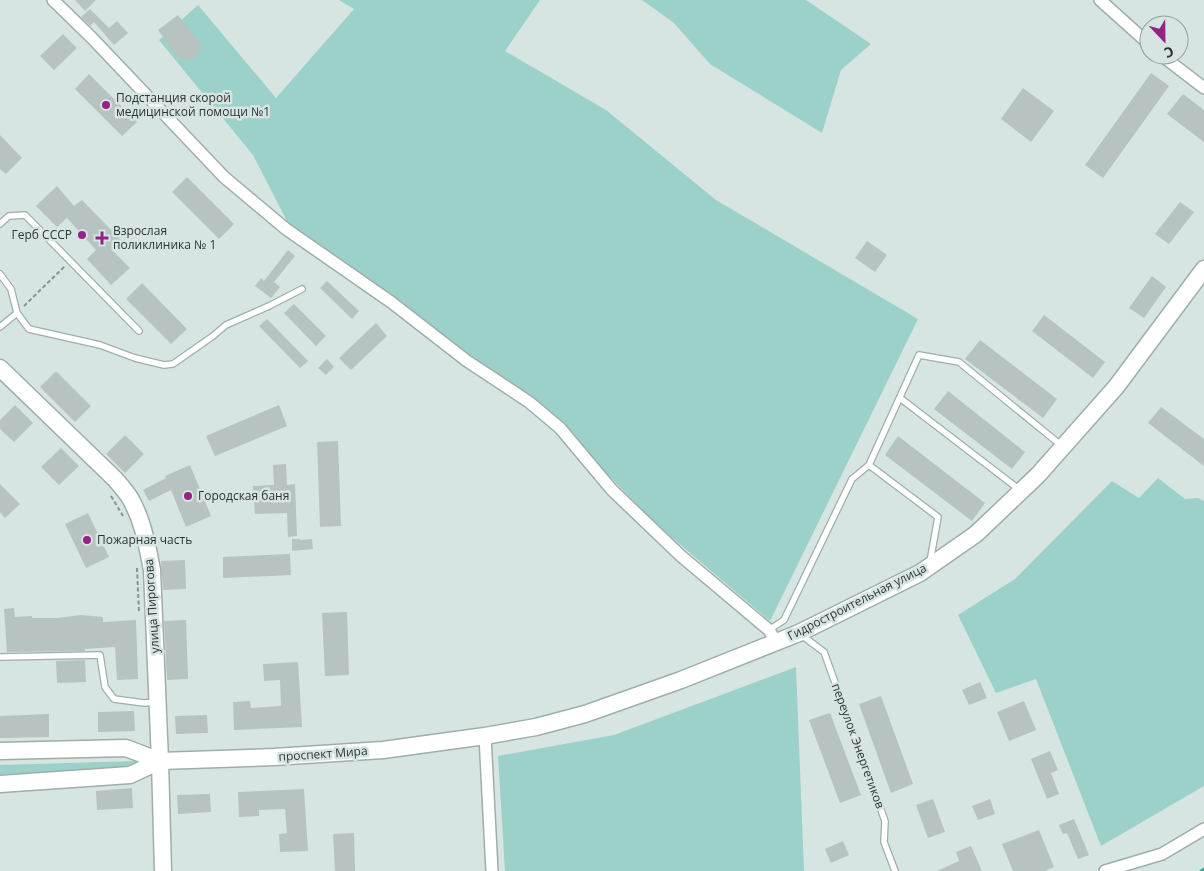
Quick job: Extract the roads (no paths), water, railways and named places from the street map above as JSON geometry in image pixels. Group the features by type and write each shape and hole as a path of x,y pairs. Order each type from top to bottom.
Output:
{"street":[{"path":"53,0 224,176 286,229 391,302 467,362 529,402 560,428 612,490 680,556 773,636"},
{"path":"1100,0 1139,35"},
{"path":"1175,65 1204,88"},
{"name":"Гидростроительная улица","path":"485,736 536,727 585,714 681,680 773,636 799,633 920,572 976,534 1038,475 1116,387 1204,269"},
{"name":"улица Пирогова","path":"0,368 114,479 129,496 138,514 147,540 152,570 163,871"},
{"path":"485,736 492,871"},
{"name":"проспект Мира","path":"0,752 126,748 160,761 274,757 383,750 485,736"},
{"name":"проспект Мира","path":"0,784 130,776 160,761"},
{"path":"1105,871 1162,854 1204,829"}],"lane":[{"path":"0,224 9,216 25,215 139,331"},
{"path":"0,274 11,289 18,313 30,329 100,345 135,358 164,365 173,364 226,325 302,289"},
{"path":"0,327 18,313"},
{"path":"773,636 784,620 852,480 869,465 919,355 959,362 1064,447"},
{"path":"900,398 1021,491"},
{"path":"869,465 938,517 929,566"},
{"name":"переулок Энергетиков","path":"799,633 824,652 885,821 884,842 895,871"},
{"path":"0,657 100,655 106,687 114,699 144,703 157,702"}],"place":[{"name":"Подстанция скорой медицинской помощи №1","path":"106,105"},
{"name":"Герб СССР","path":"82,235"},
{"name":"Взрослая поликлиника № 1","path":"102,238"},
{"name":"Городская баня","path":"188,496"},
{"name":"Пожарная часть","path":"87,540"}]}
